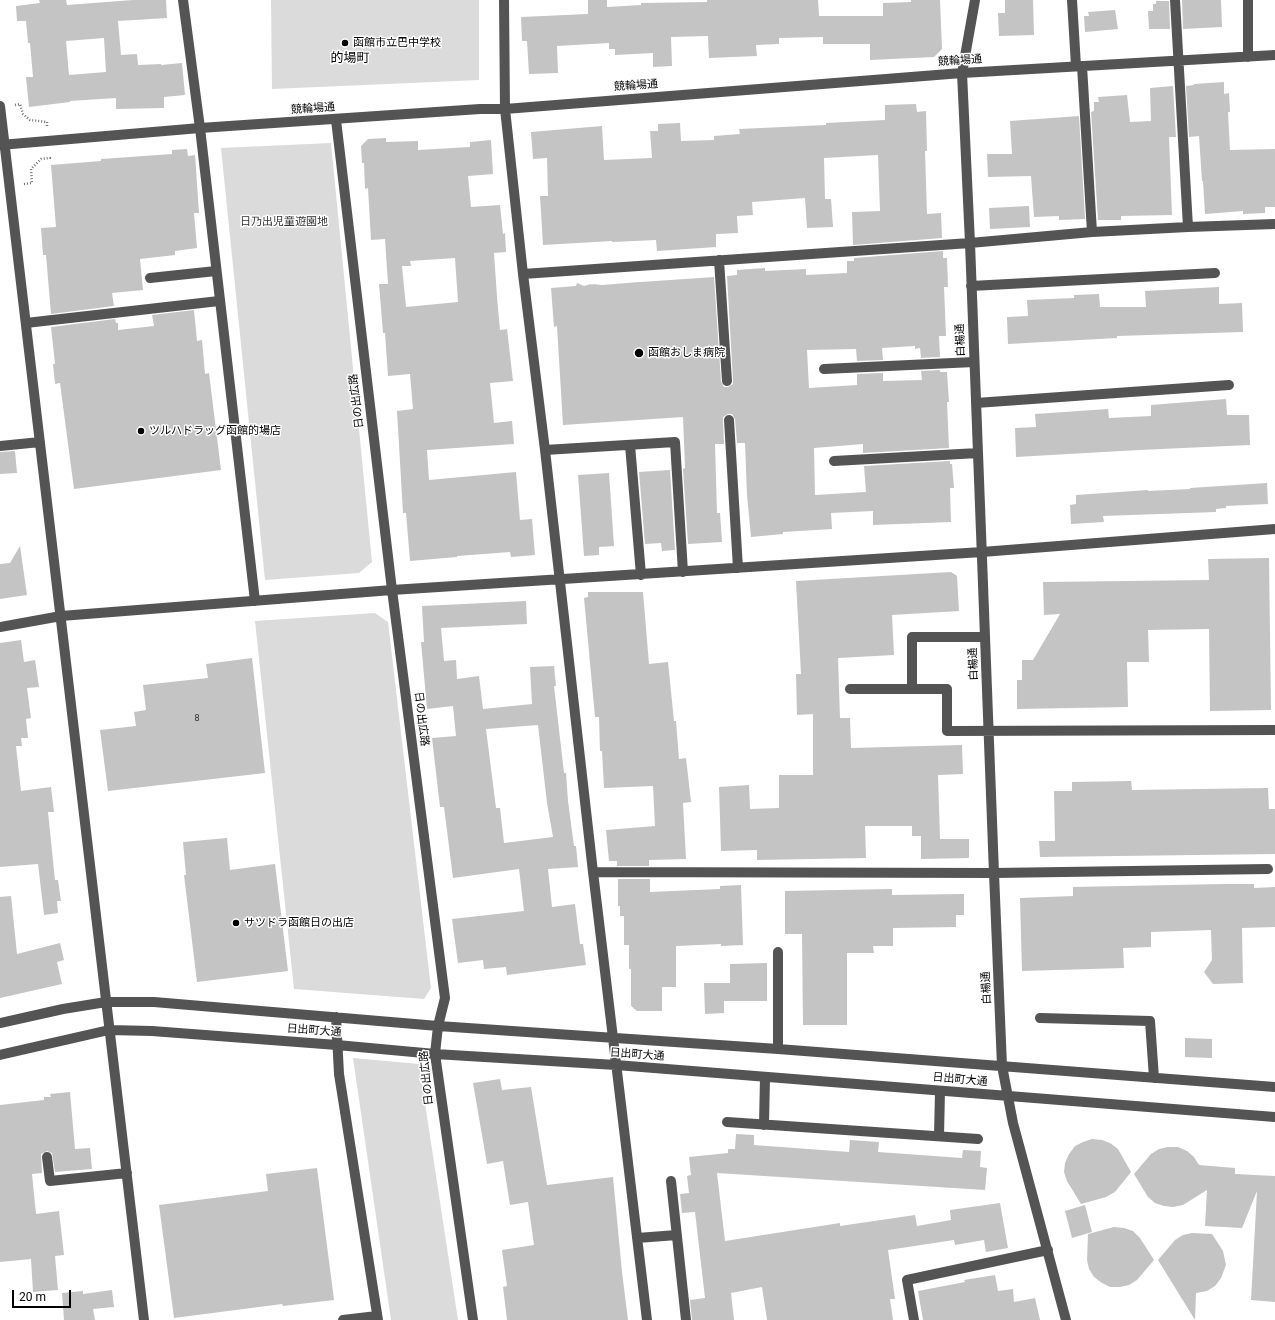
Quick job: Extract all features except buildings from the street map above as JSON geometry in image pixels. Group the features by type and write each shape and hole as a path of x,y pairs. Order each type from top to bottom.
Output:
{"street":[{"path":"184,0 255,601"},
{"path":"504,0 505,109 593,872 647,1320"},
{"name":"白楊通","path":"975,0 962,73 1002,1066 1012,1123 1066,1320"},
{"path":"1072,0 1079,66 1092,232"},
{"path":"1175,0 1188,226"},
{"path":"1248,0 1248,57"},
{"name":"競輪場通","path":"2,145 200,128 505,109 962,73 1275,55"},
{"path":"0,106 2,145 26,323 144,1320"},
{"name":"日の出広路","path":"336,120 392,590 445,998 438,1026 435,1054 473,1320"},
{"path":"523,274 970,243 1092,232 1188,226 1275,224"},
{"path":"719,260 727,381"},
{"path":"150,278 216,271"},
{"path":"971,286 1215,273"},
{"path":"26,323 219,301"},
{"path":"824,369 974,362"},
{"path":"976,403 1229,384"},
{"path":"729,420 738,568"},
{"path":"0,446 40,442"},
{"path":"545,450 675,442 682,572"},
{"path":"630,445 641,574"},
{"path":"834,461 978,453"},
{"path":"0,626 61,616 392,590 982,552 1275,529"},
{"path":"912,689 912,637 985,637"},
{"path":"850,689 947,689 947,731 1275,730"},
{"path":"593,872 994,873 1268,869"},
{"path":"778,952 778,1049"},
{"name":"日出町大通","path":"0,1024 106,1002 154,1002 438,1026 778,1049 1275,1087"},
{"path":"336,1017 339,1074 377,1318 343,1320"},
{"path":"1040,1018 1150,1021 1154,1078"},
{"name":"日出町大通","path":"0,1055 109,1030 152,1031 435,1054 616,1065 1275,1117"},
{"path":"764,1125 765,1077"},
{"path":"939,1136 940,1091"},
{"path":"727,1122 978,1138"},
{"path":"47,1157 50,1181 127,1173"},
{"path":"671,1181 686,1320"},
{"path":"637,1238 677,1235"},
{"path":"914,1320 907,1280 1048,1250"}],"green space":[{"name":"函館市立巴中学校","path":"271,0 479,0 479,80 272,89"},
{"name":"日乃出児童遊園地","path":"331,143 372,562 359,573 265,580 221,148"},
{"path":"375,613 388,622 431,988 424,999 294,989 255,621"},
{"path":"353,1058 419,1064 458,1320 391,1320"}],"place":[{"name":"函館市立巴中学校","path":"345,43"},
{"name":"函館おしま病院","path":"639,353"},
{"name":"ツルハドラッグ函館的場店","path":"141,431"},
{"name":"サツドラ函館日の出店","path":"236,923"}],"district":[{"name":"的場町","path":"350,59"}]}
